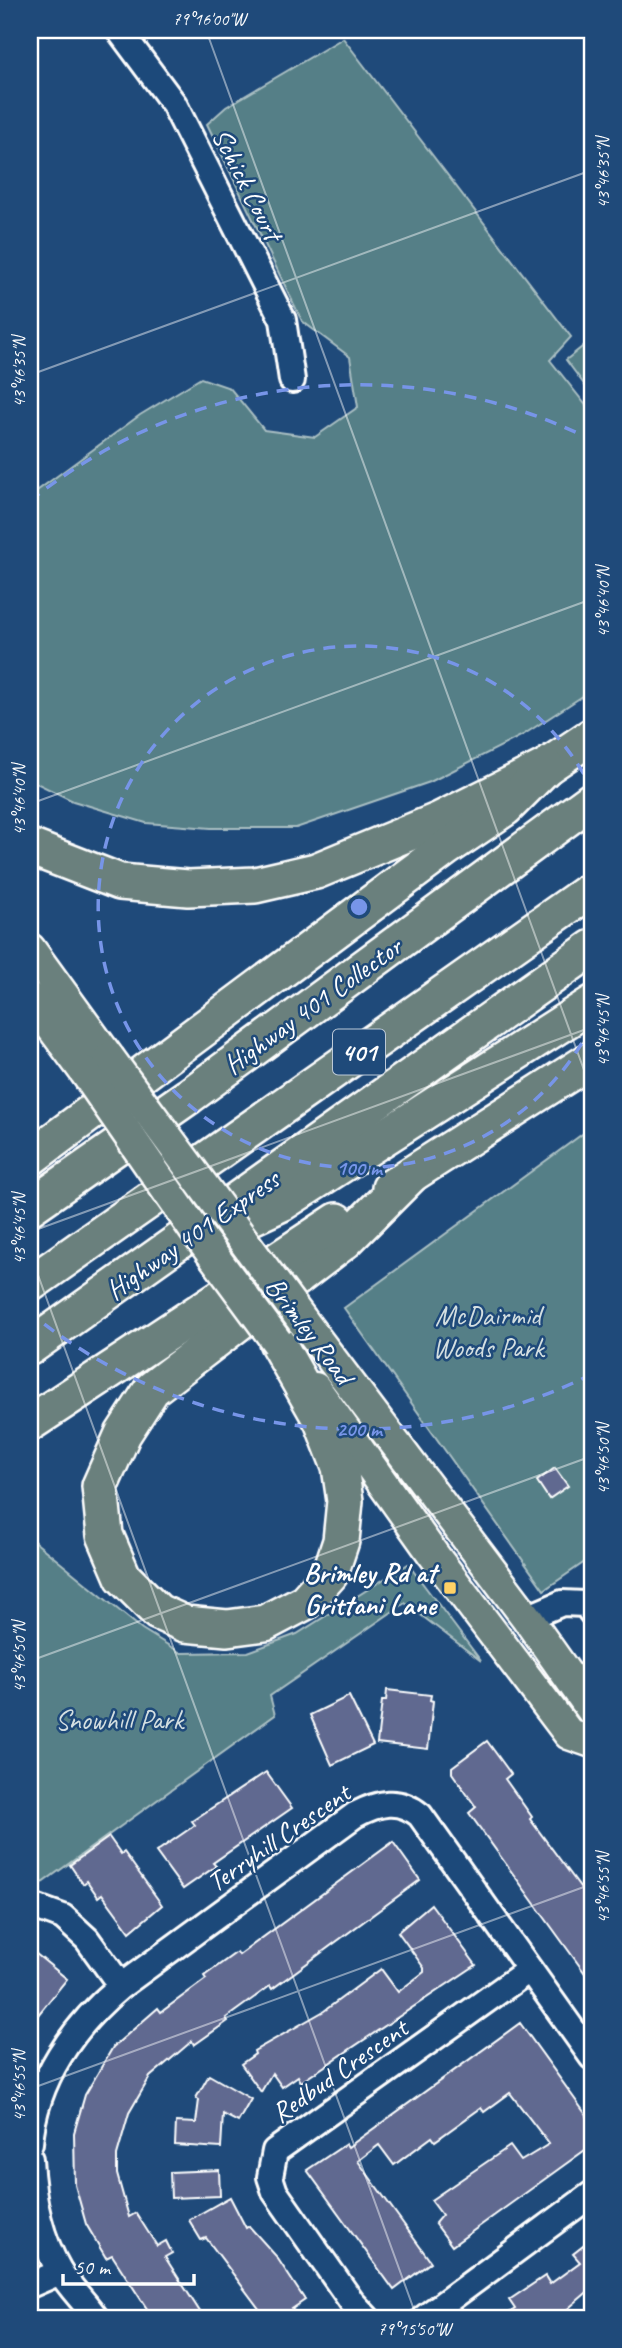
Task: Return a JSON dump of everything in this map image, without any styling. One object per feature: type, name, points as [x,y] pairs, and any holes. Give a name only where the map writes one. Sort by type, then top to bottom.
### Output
[{"type":"highway","points":[[30,847],[79,869],[120,882],[188,888],[256,885],[316,871],[377,848],[546,766],[592,736]]},
{"type":"highway","points":[[30,1157],[446,848],[505,808],[546,766]]},
{"type":"highway","name":"Highway 401 Collector","points":[[30,1208],[189,1096],[592,800]]},
{"type":"highway","name":"Highway 401 Express","points":[[30,1284],[592,888]]},
{"type":"highway","name":"Highway 401 Express","points":[[30,1347],[153,1263],[592,948]]},
{"type":"highway","points":[[153,1263],[282,1203],[592,1004]]},
{"type":"highway","points":[[30,1423],[243,1280],[592,1059]]},
{"type":"highway","points":[[289,1331],[340,1466],[345,1501],[341,1541],[330,1574],[305,1602],[265,1623],[226,1628],[185,1624],[158,1612],[122,1577],[105,1535],[100,1486],[123,1434],[152,1389],[346,1240],[410,1176]]},
{"type":"main road","name":"Brimley Road","points":[[30,949],[97,1065],[289,1331],[527,1618],[592,1710]]},
{"type":"main road","name":"Brimley Road","points":[[30,998],[97,1065]]},
{"type":"main road","name":"Brimley Road","points":[[289,1331],[332,1408],[433,1554],[569,1734],[592,1742]]},
{"type":"street","name":"Schick Court","points":[[119,30],[174,104],[283,320],[292,380]]},
{"type":"street","points":[[527,1618],[562,1603],[586,1604],[592,1613]]},
{"type":"street","name":"Terryhill Crescent","points":[[30,2143],[32,2114],[62,2050],[92,2011],[121,1986],[355,1815],[383,1803],[408,1805],[420,1815],[592,2057]]},
{"type":"street","points":[[30,1905],[63,1917],[87,1939],[121,1986]]},
{"type":"street","name":"Redbud Crescent","points":[[367,2318],[352,2302],[275,2192],[270,2177],[275,2151],[529,1970]]},
{"type":"street","points":[[30,2159],[36,2210],[60,2272],[96,2318]]},
{"type":"street","points":[[424,2318],[592,2194]]},
{"type":"street","points":[[30,2285],[60,2272]]},
{"type":"green space","points":[[343,38],[571,337],[550,360],[592,413],[592,690],[523,735],[430,782],[296,828],[211,828],[146,823],[73,801],[30,780],[30,496],[140,415],[201,378],[230,388],[264,430],[315,437],[358,407],[350,357],[302,321],[207,124],[226,107]]},
{"type":"green space","points":[[592,339],[592,395],[566,360]]},
{"type":"green space","name":"McDairmid Woods Park","points":[[592,1127],[592,1557],[544,1590],[344,1308]]},
{"type":"green space","name":"Snowhill Park","points":[[30,1538],[142,1629],[181,1653],[248,1652],[297,1634],[408,1564],[481,1661],[405,1603],[270,1696],[275,1715],[42,1883],[30,1877]]},
{"type":"building","points":[[555,1468],[568,1486],[549,1499],[537,1481]]},
{"type":"building","points":[[387,1690],[431,1695],[430,1700],[433,1701],[428,1749],[377,1743],[382,1701],[386,1701]]},
{"type":"building","points":[[349,1696],[373,1745],[332,1765],[310,1715]]},
{"type":"building","points":[[487,1741],[511,1774],[505,1779],[532,1817],[530,1819],[581,1888],[585,1886],[592,1896],[592,1983],[469,1813],[476,1807],[452,1773],[452,1767]]},
{"type":"building","points":[[266,1772],[292,1808],[213,1863],[216,1866],[183,1889],[156,1852],[195,1825],[192,1821]]},
{"type":"building","points":[[109,1837],[121,1854],[124,1852],[162,1905],[130,1932],[102,1894],[98,1897],[87,1881],[83,1884],[70,1865]]},
{"type":"building","points":[[393,1842],[420,1880],[272,1989],[270,1986],[226,2018],[228,2021],[194,2045],[192,2041],[150,2077],[129,2113],[117,2155],[117,2174],[129,2217],[136,2213],[157,2246],[166,2241],[172,2253],[165,2257],[204,2318],[153,2318],[112,2255],[106,2258],[86,2224],[75,2185],[74,2133],[85,2095],[113,2047],[158,2008],[161,2012],[206,1979],[204,1976],[237,1952],[239,1955]]},
{"type":"building","points":[[431,1904],[476,1965],[301,2082],[298,2076],[282,2087],[272,2073],[261,2092],[241,2064],[255,2054],[254,2051],[324,2011],[381,1969],[398,1992],[424,1972],[424,1968],[398,1932]]},
{"type":"building","points":[[30,1949],[67,1979],[38,2015],[30,2007]]},
{"type":"building","points":[[520,2023],[592,2123],[592,2145],[452,2246],[435,2223],[442,2215],[431,2200],[510,2146],[521,2161],[549,2144],[510,2093],[484,2112],[481,2108],[435,2141],[432,2137],[394,2165],[379,2145],[358,2161],[431,2262],[394,2290],[307,2170],[346,2144],[348,2147]]},
{"type":"building","points":[[209,2075],[251,2099],[238,2122],[223,2114],[221,2148],[175,2145],[176,2122],[196,2123],[199,2100],[196,2098]]},
{"type":"building","points":[[219,2170],[220,2196],[171,2198],[170,2172]]},
{"type":"building","points":[[230,2197],[246,2228],[249,2226],[276,2256],[305,2300],[292,2309],[299,2318],[266,2318],[206,2238],[201,2240],[189,2220]]},
{"type":"building","points":[[592,2239],[592,2288],[564,2312],[569,2318],[502,2318],[515,2309],[509,2300],[545,2276],[550,2284],[580,2262],[573,2254]]},
{"type":"place","name":"Brimley Rd at Grittani Lane","points":[[450,1588]]}]
